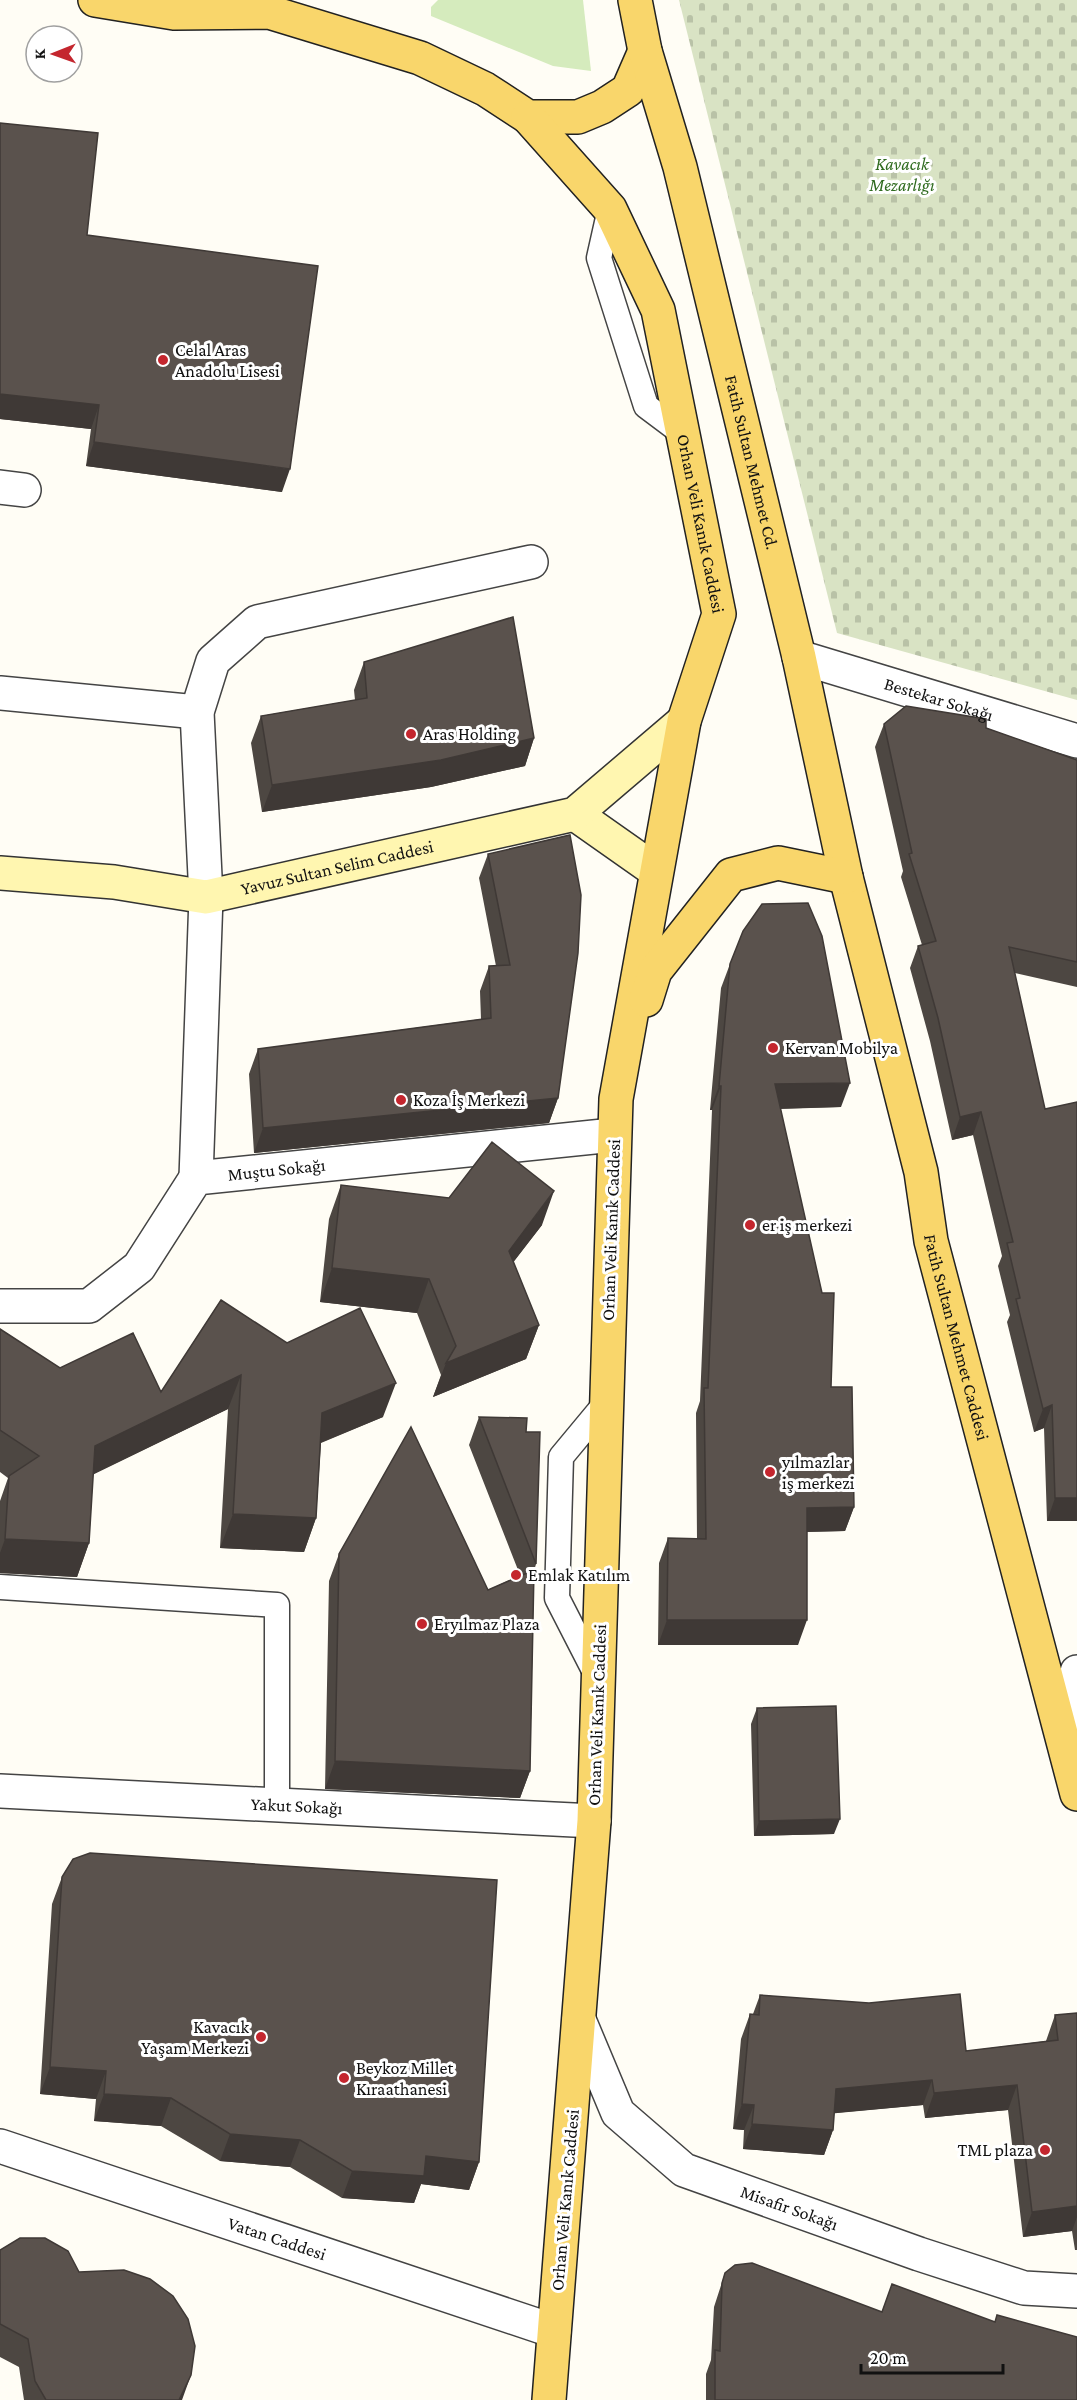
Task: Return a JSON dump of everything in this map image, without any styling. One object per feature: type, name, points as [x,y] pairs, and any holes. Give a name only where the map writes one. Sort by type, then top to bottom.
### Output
[{"type":"main road","points":[[95,0],[174,13],[268,12],[301,0]]},
{"type":"main road","name":"Fatih Sultan Mehmet Cd.","points":[[635,0],[645,51],[680,167],[799,657],[846,877]]},
{"type":"main road","name":"Orhan Veli Kanık Caddesi","points":[[268,12],[420,58],[485,88],[528,117],[610,209],[658,310],[719,614],[684,721],[616,1099],[613,1135],[594,1821],[549,2400]]},
{"type":"main road","points":[[528,117],[578,117],[602,107],[628,90],[645,51]]},
{"type":"main road","points":[[616,1099],[655,971],[731,875],[778,863],[846,877]]},
{"type":"main road","name":"Fatih Sultan Mehmet Caddesi","points":[[846,877],[921,1172],[932,1241],[1077,1794]]},
{"type":"street","points":[[0,1306],[89,1306],[139,1267],[196,1178],[206,897],[197,712],[213,660],[257,622],[531,562]]},
{"type":"street","name":"Bestekar Sokağı","points":[[799,657],[1077,741]]},
{"type":"street","points":[[0,693],[197,712]]},
{"type":"street","points":[[656,871],[575,814],[684,721]]},
{"type":"street","name":"Yavuz Sultan Selim Caddesi","points":[[0,873],[114,882],[206,897],[575,814]]},
{"type":"street","name":"Muştu Sokağı","points":[[196,1178],[613,1135]]},
{"type":"street","points":[[1066,1750],[1077,1672]]},
{"type":"street","name":"Yakut Sokağı","points":[[0,1791],[594,1821]]},
{"type":"street","name":"Misafir Sokağı","points":[[579,2020],[618,2113],[684,2170],[919,2254],[1024,2288],[1077,2291]]},
{"type":"street","name":"Vatan Caddesi","points":[[0,2146],[554,2331]]},
{"type":"lane","points":[[598,1678],[557,1598],[561,1457],[605,1404]]},
{"type":"lane","points":[[0,1587],[277,1605],[277,1805]]},
{"type":"green space","points":[[438,0],[583,0],[591,71],[553,66],[431,16],[431,7]]},
{"type":"green space","name":"Kavacık Mezarlığı","points":[[679,0],[1077,0],[1077,700],[837,633]]},
{"type":"building","points":[[0,123],[98,133],[87,235],[318,266],[290,469],[94,442],[99,405],[0,394]]},
{"type":"building","name":"Aras Holding","points":[[513,617],[534,738],[441,760],[272,785],[261,716],[367,698],[364,662]]},
{"type":"building","points":[[906,706],[986,719],[986,728],[1077,760],[1077,962],[1009,947],[1045,1109],[1077,1102],[1077,1498],[1055,1498],[1052,1405],[1043,1409],[1016,1299],[1020,1298],[1007,1243],[1013,1242],[981,1112],[960,1117],[938,1018],[918,946],[936,941],[909,854],[912,853],[884,724]]},
{"type":"building","points":[[570,835],[581,895],[578,953],[558,1098],[263,1128],[258,1049],[491,1018],[489,966],[510,965],[488,854]]},
{"type":"building","points":[[808,903],[822,936],[850,1083],[775,1084],[822,1293],[834,1293],[831,1387],[852,1387],[854,1507],[807,1508],[807,1620],[667,1620],[668,1538],[706,1539],[704,1388],[708,1388],[721,1086],[719,1086],[730,964],[743,931],[762,904]]},
{"type":"building","points":[[492,1142],[554,1191],[509,1251],[539,1325],[446,1363],[456,1346],[429,1279],[332,1268],[341,1185],[449,1198]]},
{"type":"building","points":[[221,1300],[287,1343],[360,1308],[396,1383],[322,1413],[316,1518],[233,1514],[241,1375],[95,1446],[89,1543],[5,1539],[9,1476],[39,1456],[0,1430],[0,1329],[60,1368],[133,1333],[161,1392]]},
{"type":"building","points":[[479,1417],[527,1418],[526,1432],[540,1432],[536,1564]]},
{"type":"building","name":"Eryılmaz Plaza","points":[[411,1427],[488,1590],[534,1570],[530,1771],[335,1761],[339,1554]]},
{"type":"building","points":[[836,1706],[840,1819],[759,1821],[757,1708]]},
{"type":"building","name":"Kavacık Yaşam Merkezi","points":[[90,1853],[497,1880],[479,2162],[426,2156],[424,2176],[352,2171],[300,2140],[230,2134],[171,2098],[104,2094],[106,2071],[50,2067],[62,1877],[73,1859]]},
{"type":"building","points":[[960,1994],[966,2051],[1058,2040],[1055,2015],[1077,2013],[1077,2206],[1032,2212],[1017,2085],[934,2093],[932,2080],[836,2089],[833,2130],[752,2124],[754,2105],[742,2104],[750,2014],[759,2015],[760,1995],[869,2003]]},
{"type":"building","points":[[20,2238],[45,2238],[68,2251],[79,2272],[124,2270],[150,2279],[173,2296],[188,2319],[195,2346],[191,2375],[179,2400],[46,2400],[35,2381],[28,2339],[0,2324],[0,2250]]},
{"type":"building","points":[[752,2263],[882,2312],[892,2284],[995,2322],[997,2315],[1077,2337],[1077,2400],[715,2400],[715,2350],[720,2351],[722,2283],[725,2273],[735,2265]]},
{"type":"place","name":"Celal Aras Anadolu Lisesi","points":[[163,360]]},
{"type":"place","name":"Aras Holding","points":[[411,734]]},
{"type":"place","name":"Kervan Mobilya","points":[[773,1048]]},
{"type":"place","name":"Koza İş Merkezi","points":[[401,1100]]},
{"type":"place","name":"er iş merkezi","points":[[750,1225]]},
{"type":"place","name":"yılmazlar iş merkezi","points":[[770,1472]]},
{"type":"place","name":"Emlak Katılım","points":[[516,1575]]},
{"type":"place","name":"Eryılmaz Plaza","points":[[422,1624]]},
{"type":"place","name":"Kavacık Yaşam Merkezi","points":[[261,2037]]},
{"type":"place","name":"Beykoz Millet Kıraathanesi","points":[[344,2078]]},
{"type":"place","name":"TML plaza","points":[[1045,2150]]}]
